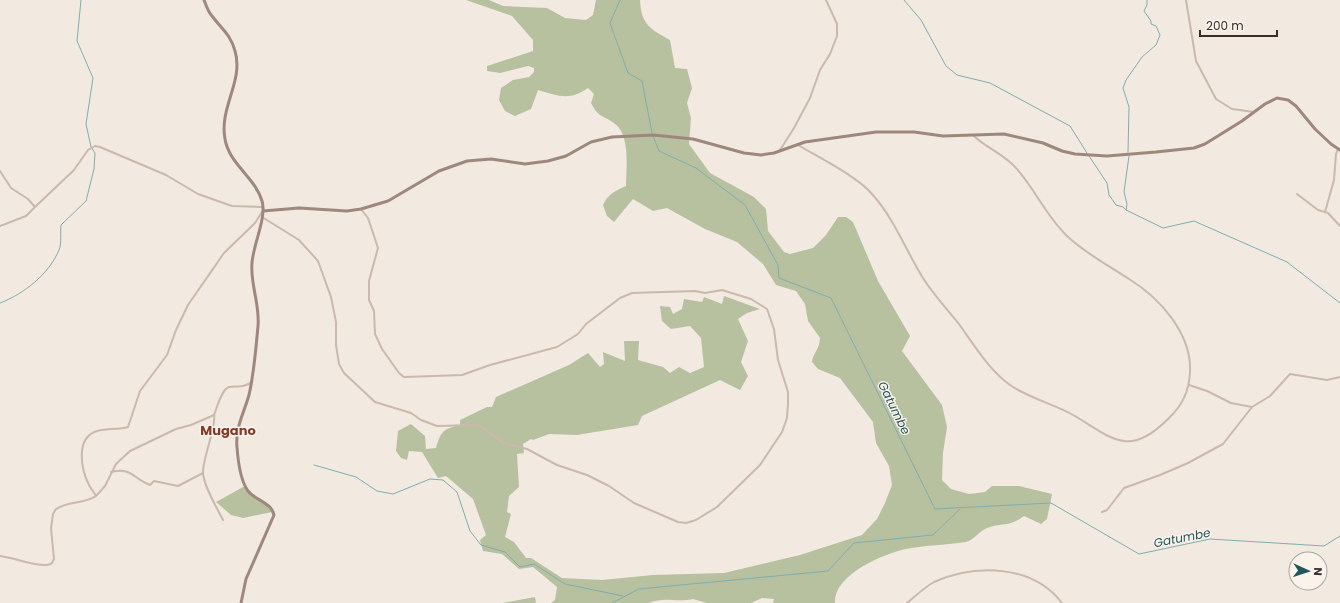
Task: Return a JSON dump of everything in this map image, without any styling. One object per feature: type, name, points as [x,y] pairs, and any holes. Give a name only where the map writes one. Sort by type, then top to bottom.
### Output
[{"type":"main road","points":[[204,0],[212,16],[228,34],[237,59],[237,74],[227,101],[224,117],[224,132],[227,148],[233,159],[252,180],[262,200],[263,209],[252,264],[259,319],[249,396],[238,424],[237,449],[244,485],[253,496],[271,508],[274,515],[246,579],[241,603]]},
{"type":"main road","points":[[263,209],[290,208],[347,211],[361,209],[393,199],[439,170],[467,162],[491,158],[525,164],[548,161],[561,158],[591,142],[607,138],[653,135],[693,139],[754,155],[768,154],[797,144],[884,131],[943,136],[1010,135],[1043,143],[1068,153],[1085,155],[1156,152],[1194,148],[1205,144],[1276,98],[1288,100],[1304,113],[1315,129],[1339,150]]},
{"type":"street","points":[[779,150],[794,128],[810,98],[820,70],[830,54],[837,36],[837,24],[826,0]]},
{"type":"street","points":[[1186,0],[1196,61],[1216,99],[1232,109],[1254,112]]},
{"type":"street","points":[[797,144],[852,177],[874,196],[910,253],[924,279],[974,346],[1010,386],[1069,412],[1102,432],[1128,443],[1142,439],[1158,429],[1182,404],[1189,385],[1190,366],[1188,346],[1176,325],[1159,304],[1138,285],[1083,251],[1053,222],[1015,166],[974,136]]},
{"type":"street","points":[[0,226],[26,216],[74,170],[91,148],[100,147],[108,149],[166,175],[198,194],[225,204],[263,209],[255,223],[224,253],[188,305],[176,330],[167,355],[140,391],[128,427],[99,430],[92,433],[85,441],[82,459],[87,479],[96,494],[95,497]]},
{"type":"street","points":[[1324,212],[1334,180],[1336,154],[1339,150]]},
{"type":"street","points":[[0,171],[11,188],[28,199],[35,207]]},
{"type":"street","points":[[1297,194],[1318,210],[1328,212],[1340,226]]},
{"type":"street","points":[[262,217],[299,240],[318,261],[331,297],[336,322],[337,354],[341,368],[365,393],[378,403],[411,414],[421,420],[438,426],[479,425],[502,442],[527,449],[557,465],[587,475],[609,486],[634,503],[681,523],[696,520],[708,514],[726,500],[760,465],[782,432],[787,418],[788,392],[778,360],[774,329],[770,316],[767,309],[751,299],[722,290],[708,292],[632,293],[620,298],[586,324],[578,334],[557,347],[490,365],[462,376],[404,377],[382,349],[375,334],[374,310],[369,300],[369,282],[378,248],[368,218],[361,209]]},
{"type":"street","points":[[1102,512],[1108,510],[1124,488],[1188,463],[1223,444],[1252,407],[1270,396],[1290,374],[1327,380],[1340,377]]},
{"type":"street","points":[[223,520],[203,474],[208,444],[216,420],[214,415],[224,390],[230,387],[242,388],[251,383]]},
{"type":"street","points":[[1189,385],[1207,391],[1231,403],[1252,407]]},
{"type":"street","points":[[0,556],[12,557],[40,565],[50,565],[54,559],[51,528],[53,514],[56,509],[68,503],[95,497],[100,494],[116,464],[130,451],[176,429],[191,425],[214,415]]},
{"type":"street","points":[[111,472],[122,470],[129,471],[142,482],[150,485],[154,481],[178,486],[203,474]]},
{"type":"street","points":[[908,603],[933,583],[961,574],[993,570],[1016,573],[1029,578],[1046,587],[1062,603]]},
{"type":"green space","points":[[466,0],[489,0],[503,6],[547,8],[565,18],[586,20],[593,15],[596,0],[640,0],[642,15],[648,25],[670,40],[675,68],[687,69],[692,88],[687,103],[691,118],[689,144],[710,173],[754,197],[766,209],[768,231],[784,252],[790,254],[813,248],[826,235],[838,217],[846,217],[853,222],[878,281],[910,336],[902,351],[942,405],[947,427],[943,453],[942,480],[951,489],[969,494],[985,492],[992,486],[1019,486],[1052,494],[1047,519],[1041,524],[1024,516],[1014,522],[987,528],[966,542],[906,549],[885,556],[861,567],[842,583],[837,593],[835,603],[773,603],[774,599],[762,598],[751,603],[707,603],[693,599],[660,600],[648,603],[551,603],[555,600],[557,587],[533,567],[519,569],[502,554],[483,551],[480,540],[486,535],[473,499],[446,476],[438,478],[422,452],[409,451],[407,460],[401,458],[396,451],[398,431],[411,424],[425,436],[426,449],[436,448],[441,434],[450,428],[460,425],[460,420],[487,407],[492,407],[496,397],[569,365],[588,353],[600,367],[604,364],[603,352],[625,361],[624,341],[639,341],[638,360],[663,367],[670,373],[679,367],[690,373],[704,367],[701,338],[690,326],[671,329],[662,321],[660,306],[670,307],[673,314],[682,309],[684,299],[702,302],[704,297],[722,304],[724,296],[760,309],[747,313],[738,319],[748,341],[741,362],[748,376],[740,390],[720,380],[642,416],[638,425],[577,435],[549,434],[533,440],[531,439],[523,444],[524,453],[517,454],[519,487],[509,496],[507,512],[511,514],[505,537],[514,542],[526,558],[531,558],[562,578],[602,580],[653,575],[724,573],[800,555],[862,535],[877,519],[892,485],[889,466],[876,443],[873,422],[840,378],[818,369],[812,362],[819,346],[820,338],[808,321],[805,304],[796,291],[776,285],[763,264],[737,242],[705,229],[667,208],[653,211],[633,199],[614,222],[607,216],[603,205],[605,201],[612,193],[626,186],[627,161],[625,143],[619,128],[596,111],[591,103],[594,94],[588,88],[582,92],[570,96],[558,95],[538,90],[531,109],[515,116],[505,111],[499,100],[501,88],[513,80],[529,77],[534,72],[534,68],[528,66],[500,73],[487,71],[487,66],[533,51],[533,40],[512,16]]},
{"type":"green space","points":[[245,486],[248,491],[268,506],[272,512],[243,518],[231,515],[216,502]]},
{"type":"green space","points":[[535,597],[536,603],[502,603]]},
{"type":"waterway","points":[[0,303],[27,289],[49,267],[55,259],[60,247],[61,225],[86,201],[94,169],[95,153],[91,147],[86,124],[93,78],[77,41],[81,0]]},
{"type":"waterway","name":"Gatumbe","points":[[620,0],[610,23],[628,73],[642,81],[652,133]]},
{"type":"waterway","points":[[904,0],[921,20],[946,66],[957,75],[990,83],[1070,126],[1087,153]]},
{"type":"waterway","points":[[1128,152],[1129,107],[1123,88],[1126,80],[1142,57],[1156,45],[1160,35],[1156,26],[1151,24],[1151,21],[1144,11],[1147,5],[1147,0]]},
{"type":"waterway","name":"Gatumbe","points":[[653,136],[659,151],[696,168],[745,205],[778,265],[779,278],[831,298],[935,509],[1051,503],[1139,554],[1210,539],[1324,546],[1340,536]]},
{"type":"waterway","points":[[1089,156],[1107,183],[1109,195],[1116,205],[1123,207],[1126,210],[1163,228],[1194,221],[1287,262],[1340,303]]},
{"type":"waterway","points":[[1126,210],[1127,204],[1124,192],[1129,156]]},
{"type":"waterway","points":[[314,465],[356,477],[377,491],[393,494],[430,479],[443,480],[457,492],[470,531],[481,545],[505,552],[520,567],[534,564],[565,584],[623,596]]},
{"type":"waterway","points":[[612,603],[639,589],[828,571],[854,543],[933,535],[960,509]]},
{"type":"district","name":"Mugano","points":[[228,430]]}]
